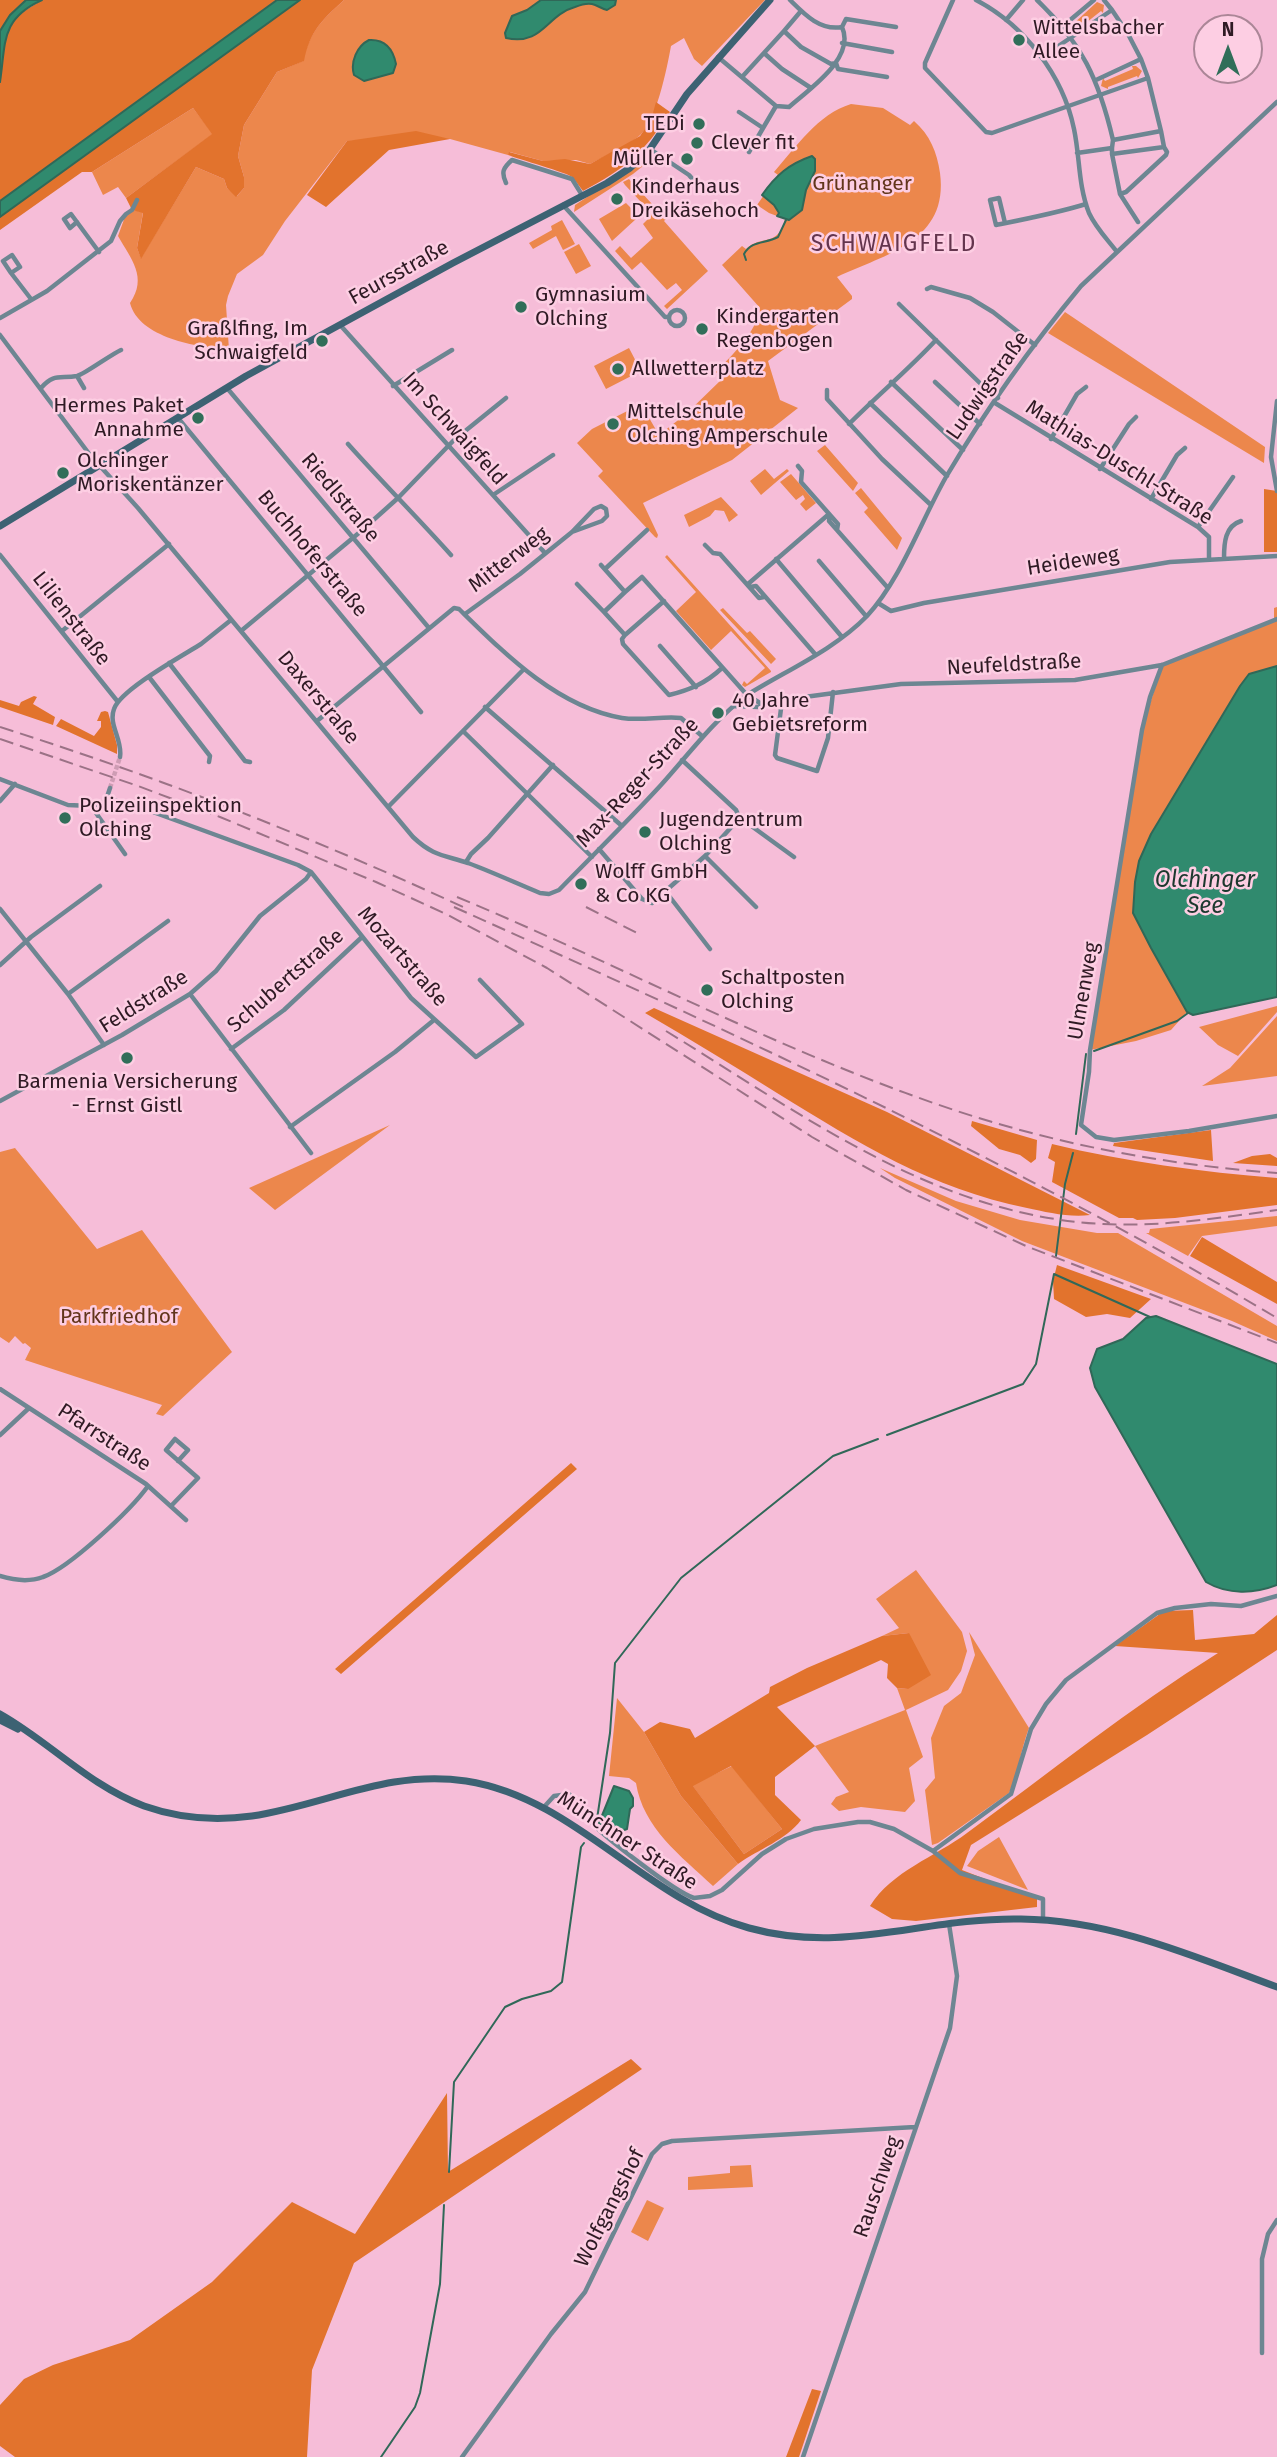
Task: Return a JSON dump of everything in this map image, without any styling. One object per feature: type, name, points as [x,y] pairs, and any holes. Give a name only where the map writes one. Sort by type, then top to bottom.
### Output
[{"type":"main road","name":"Feursstraße","points":[[0,526],[227,388],[627,170],[650,149],[687,94],[770,0]]},
{"type":"main road","points":[[0,1714],[31,1732],[37,1739]]},
{"type":"main road","points":[[0,1720],[37,1739]]},
{"type":"main road","name":"Münchner Straße","points":[[37,1739],[113,1793],[156,1810],[201,1818],[252,1816],[379,1783],[425,1778],[452,1779],[492,1786],[544,1807],[575,1825],[677,1898],[711,1914],[778,1935],[829,1939],[862,1937],[949,1923],[997,1919],[1043,1920],[1090,1925],[1142,1938],[1277,1987]]},
{"type":"street","points":[[790,0],[817,23],[831,29],[842,27]]},
{"type":"street","points":[[953,0],[925,62],[925,68],[986,132],[992,133],[1148,78]]},
{"type":"street","points":[[976,0],[1006,20],[1042,57],[1067,106],[1074,129],[1079,177],[1086,204],[1097,228],[1117,252]]},
{"type":"street","points":[[1006,20],[1023,0]]},
{"type":"street","points":[[1037,0],[1072,38],[1096,80],[1113,140],[1112,155],[1120,194],[1138,222]]},
{"type":"street","points":[[1063,26],[1094,0]]},
{"type":"street","points":[[1104,0],[1128,34],[1141,59],[1166,155],[1126,192],[1120,194]]},
{"type":"street","points":[[1042,57],[1112,10]]},
{"type":"street","points":[[742,77],[801,11]]},
{"type":"street","points":[[718,57],[776,106],[789,107],[836,63],[842,43],[842,27],[846,19],[895,27]]},
{"type":"street","points":[[784,32],[802,47],[831,64],[836,63]]},
{"type":"street","points":[[842,43],[892,52]]},
{"type":"street","points":[[764,53],[811,88]]},
{"type":"street","points":[[1096,80],[1141,59]]},
{"type":"street","points":[[836,63],[838,69],[887,77]]},
{"type":"street","name":"Ludwigstraße","points":[[747,695],[842,637],[866,616],[888,588],[962,450],[1035,345],[1081,286],[1277,102]]},
{"type":"street","points":[[749,152],[776,106]]},
{"type":"street","points":[[739,112],[763,128]]},
{"type":"street","points":[[1113,140],[1161,131]]},
{"type":"street","points":[[1112,155],[1164,147]]},
{"type":"street","points":[[1077,153],[1112,148]]},
{"type":"street","points":[[650,149],[689,174],[701,189]]},
{"type":"street","points":[[506,183],[502,174],[512,160],[572,179],[582,195]]},
{"type":"street","points":[[1005,223],[999,198],[990,200],[996,225],[1005,223],[1086,204]]},
{"type":"street","points":[[0,318],[47,291],[111,242],[120,221],[132,210],[137,200]]},
{"type":"street","points":[[563,205],[665,317],[669,317]]},
{"type":"street","points":[[77,222],[99,252]]},
{"type":"street","points":[[11,272],[31,299]]},
{"type":"street","points":[[927,289],[931,286],[970,298],[993,312],[1035,345]]},
{"type":"street","name":"Mathias-Duschl-Straße","points":[[899,304],[996,401],[1051,439],[1198,527],[1209,537],[1209,559]]},
{"type":"street","name":"Im Schwaigfeld","points":[[341,327],[545,553]]},
{"type":"street","name":"Daxerstraße","points":[[0,335],[90,455],[169,544],[426,850],[540,893],[552,893]]},
{"type":"street","points":[[848,424],[916,362],[936,340]]},
{"type":"street","points":[[41,388],[58,376],[77,376],[121,350]]},
{"type":"street","points":[[393,386],[452,350]]},
{"type":"street","points":[[77,376],[85,387]]},
{"type":"street","points":[[891,382],[962,450]]},
{"type":"street","points":[[934,382],[980,424]]},
{"type":"street","points":[[1051,439],[1077,394],[1086,387]]},
{"type":"street","name":"Riedlstraße","points":[[227,388],[429,628]]},
{"type":"street","points":[[827,390],[827,399],[848,424],[931,505]]},
{"type":"street","points":[[241,631],[353,538],[398,498],[448,446],[506,398]]},
{"type":"street","points":[[1277,401],[1271,466],[1277,491]]},
{"type":"street","points":[[870,403],[947,476]]},
{"type":"street","name":"Buchhoferstraße","points":[[178,417],[421,712]]},
{"type":"street","points":[[1100,469],[1136,417]]},
{"type":"street","points":[[348,444],[451,555]]},
{"type":"street","points":[[1151,499],[1177,455],[1185,448]]},
{"type":"street","points":[[493,495],[553,455]]},
{"type":"street","points":[[798,466],[802,471],[801,482],[830,515]]},
{"type":"street","points":[[1198,527],[1233,477]]},
{"type":"street","name":"Mitterweg","points":[[465,614],[572,532],[594,509],[601,506],[606,509],[607,516],[602,521],[572,532]]},
{"type":"street","points":[[830,515],[829,521],[888,588]]},
{"type":"street","points":[[749,586],[776,559],[830,515]]},
{"type":"street","points":[[1224,558],[1224,540],[1236,522],[1241,521]]},
{"type":"street","points":[[625,592],[603,567],[647,530]]},
{"type":"street","points":[[62,631],[169,544]]},
{"type":"street","points":[[705,545],[713,554],[720,554],[759,598],[765,597],[815,654]]},
{"type":"street","name":"Lilienstraße","points":[[0,555],[118,702]]},
{"type":"street","name":"Heideweg","points":[[877,603],[891,611],[923,603],[1170,562],[1277,556]]},
{"type":"street","points":[[776,559],[842,637]]},
{"type":"street","points":[[818,561],[866,616]]},
{"type":"street","points":[[604,612],[642,577],[747,695]]},
{"type":"street","points":[[577,584],[625,635]]},
{"type":"street","points":[[664,601],[625,635],[623,644],[669,695],[696,687],[709,680],[722,667]]},
{"type":"street","points":[[317,721],[454,608],[465,614],[524,668],[556,690],[597,712],[636,719],[681,718],[702,736]]},
{"type":"street","name":"Neufeldstraße","points":[[747,695],[754,701],[771,703],[901,684],[1075,680],[1162,665],[1277,619]]},
{"type":"street","points":[[120,757],[121,745],[113,719],[113,709],[118,702],[231,620]]},
{"type":"street","points":[[660,646],[696,687]]},
{"type":"street","points":[[169,663],[245,761],[250,762]]},
{"type":"street","name":"Ulmenweg","points":[[1162,665],[1142,730],[1090,1050],[1081,1125],[1096,1137],[1114,1140],[1277,1116]]},
{"type":"street","points":[[389,806],[524,668]]},
{"type":"street","points":[[149,677],[211,756],[209,762]]},
{"type":"street","points":[[782,701],[775,755],[817,771],[828,738],[833,692]]},
{"type":"street","name":"Max-Reger-Straße","points":[[552,893],[622,826],[702,736],[747,695]]},
{"type":"street","points":[[733,706],[758,707],[771,703]]},
{"type":"street","points":[[485,708],[622,826]]},
{"type":"street","points":[[464,732],[592,857]]},
{"type":"street","points":[[682,760],[736,810],[740,817],[794,857]]},
{"type":"street","points":[[466,863],[471,854],[553,765]]},
{"type":"street","points":[[0,779],[68,805],[91,806],[107,800],[142,808],[188,823],[311,872]]},
{"type":"street","points":[[0,800],[15,784]]},
{"type":"street","points":[[107,800],[110,788]]},
{"type":"street","points":[[91,806],[125,855]]},
{"type":"street","points":[[599,849],[646,902],[652,903],[705,856],[740,817]]},
{"type":"street","points":[[705,856],[756,907]]},
{"type":"street","name":"Mozartstraße","points":[[311,872],[411,999],[475,1057],[522,1024],[480,980]]},
{"type":"street","name":"Feldstraße","points":[[0,1101],[104,1045],[190,994],[216,971],[260,916],[311,872]]},
{"type":"street","points":[[0,965],[100,886]]},
{"type":"street","points":[[666,892],[710,949]]},
{"type":"street","points":[[0,909],[68,994],[104,1045]]},
{"type":"street","points":[[68,994],[168,921]]},
{"type":"street","name":"Schubertstraße","points":[[231,1049],[284,1010],[362,937]]},
{"type":"street","points":[[190,994],[311,1153]]},
{"type":"street","points":[[290,1127],[434,1020]]},
{"type":"street","name":"Pfarrstraße","points":[[0,1389],[148,1486],[187,1520]]},
{"type":"street","points":[[0,1435],[29,1408]]},
{"type":"street","points":[[171,1506],[198,1478],[178,1461],[166,1450],[175,1440],[188,1450],[178,1461]]},
{"type":"street","points":[[0,1576],[32,1579],[60,1569],[125,1512],[148,1486]]},
{"type":"street","points":[[933,1851],[1011,1794],[1031,1729],[1046,1704],[1066,1680],[1157,1613],[1211,1604],[1241,1606],[1277,1596]]},
{"type":"street","points":[[544,1807],[554,1796],[569,1794],[587,1819],[599,1830],[657,1874],[695,1898],[710,1896],[722,1890],[762,1854],[786,1839],[837,1824],[870,1822],[884,1825],[933,1851],[960,1873],[1043,1899],[1043,1920]]},
{"type":"street","name":"Rauschweg","points":[[803,2457],[950,2028],[957,1976],[949,1923]]},
{"type":"street","name":"Wolfgangshof","points":[[462,2457],[551,2334],[585,2292],[652,2154],[662,2144],[672,2141],[915,2127]]},
{"type":"street","points":[[1262,2353],[1262,2259],[1268,2234],[1277,2220]]},
{"type":"green space","points":[[344,0],[765,0],[702,66],[694,59],[684,38],[671,46],[660,95],[644,130],[626,145],[590,164],[576,160],[543,161],[510,152],[508,155],[450,139],[347,141],[285,221],[263,255],[237,274],[226,305],[229,350],[186,343],[145,325],[130,303],[138,285],[138,276],[118,236],[126,214],[132,210],[143,212],[137,248],[141,258],[196,167],[224,179],[227,188],[237,196],[244,188],[238,156],[244,125],[277,72],[303,61],[309,42],[318,27]]},
{"type":"green space","points":[[1097,2],[1104,5],[1103,13],[1101,11],[1077,32],[1070,31],[1070,23],[1072,25]]},
{"type":"green space","points":[[1132,66],[1142,71],[1138,78],[1137,76],[1108,89],[1101,86],[1103,78],[1105,81],[1133,69]]},
{"type":"green space","name":"Grünanger","points":[[851,104],[883,108],[910,125],[914,121],[924,132],[935,151],[940,173],[940,196],[935,215],[924,230],[910,242],[837,277],[852,299],[768,361],[780,400],[798,408],[732,460],[643,503],[657,538],[598,476],[603,471],[577,443],[592,429],[641,404],[659,435],[686,414],[722,379],[716,372],[749,334],[760,308],[722,265],[742,246],[746,249],[778,234],[785,219],[757,205],[778,175],[774,172],[818,123]]},
{"type":"green space","points":[[193,108],[213,134],[126,198],[118,187],[103,195],[92,172]]},
{"type":"green space","points":[[653,158],[574,212],[575,205],[645,159]]},
{"type":"green space","points":[[629,179],[708,271],[667,309],[664,306],[682,290],[676,283],[667,290],[641,262],[632,270],[615,251],[620,246],[631,258],[653,238],[643,224],[651,216],[638,205],[641,202],[623,182]]},
{"type":"green space","points":[[626,203],[635,212],[633,215],[636,219],[612,241],[599,219]]},
{"type":"green space","points":[[562,220],[575,244],[563,250],[556,236],[533,249],[529,243],[552,230],[551,226]]},
{"type":"green space","points":[[579,244],[591,266],[576,274],[564,252]]},
{"type":"green space","points":[[1065,312],[1265,447],[1264,463],[1048,333]]},
{"type":"green space","name":"Allwetterplatz","points":[[629,348],[641,371],[606,389],[594,366]]},
{"type":"green space","points":[[825,445],[858,483],[853,491],[817,451]]},
{"type":"green space","points":[[765,469],[774,479],[787,469],[789,471],[761,495],[750,481]]},
{"type":"green space","points":[[791,474],[816,503],[806,511],[800,504],[805,499],[803,495],[796,500],[780,482]]},
{"type":"green space","points":[[861,488],[902,538],[897,550],[864,512],[868,508],[855,493]]},
{"type":"green space","points":[[721,497],[738,515],[729,522],[724,511],[715,510],[710,516],[689,527],[684,515]]},
{"type":"green space","points":[[667,555],[771,672],[745,687],[742,685],[744,681],[747,684],[765,668],[731,631],[711,650],[676,611],[696,592],[665,557]]},
{"type":"green space","points":[[1277,607],[1277,666],[1249,674],[1240,686],[1151,834],[1139,861],[1133,913],[1187,1012],[1171,1030],[1136,1041],[1090,1050],[1142,730],[1162,665],[1274,620],[1274,608]]},
{"type":"green space","points":[[723,608],[747,633],[750,631],[776,659],[771,664],[720,610]]},
{"type":"green space","points":[[1277,1006],[1277,1012],[1238,1056],[1218,1045],[1199,1027]]},
{"type":"green space","points":[[1277,1016],[1277,1076],[1202,1086],[1230,1068]]},
{"type":"green space","points":[[390,1125],[275,1210],[249,1188]]},
{"type":"green space","name":"Parkfriedhof","points":[[15,1148],[97,1249],[142,1230],[232,1352],[163,1416],[156,1414],[162,1405],[25,1360],[31,1348],[15,1336],[9,1343],[0,1337],[0,1152]]},
{"type":"green space","points":[[880,1168],[956,1201],[1020,1220],[1097,1233],[1118,1233],[1277,1326],[1277,1341],[1232,1321],[1022,1241]]},
{"type":"green space","points":[[1277,1216],[1277,1226],[1202,1236],[1188,1256],[1146,1233],[1149,1233],[1150,1229]]},
{"type":"green space","points":[[916,1570],[962,1632],[967,1651],[961,1671],[948,1690],[906,1710],[923,1757],[909,1768],[915,1801],[905,1812],[861,1807],[839,1811],[831,1804],[836,1797],[849,1792],[815,1746],[905,1710],[897,1688],[908,1689],[909,1633],[882,1636],[899,1628],[876,1599]]},
{"type":"green space","points":[[969,1632],[1029,1728],[1009,1793],[932,1845],[925,1790],[935,1778],[931,1738],[944,1706],[961,1693],[975,1655]]},
{"type":"green space","points":[[617,1698],[644,1732],[681,1796],[738,1864],[713,1886],[676,1852],[655,1827],[646,1814],[636,1783],[629,1778],[609,1776]]},
{"type":"green space","points":[[732,1766],[782,1829],[744,1854],[692,1785]]},
{"type":"green space","points":[[999,1837],[1028,1890],[967,1866],[978,1851]]},
{"type":"green space","points":[[751,2165],[753,2187],[688,2190],[688,2177],[730,2173],[730,2166]]},
{"type":"green space","points":[[647,2200],[664,2208],[648,2241],[631,2232]]},
{"type":"shaded area","points":[[0,0],[26,0],[10,15],[0,31]]},
{"type":"shaded area","points":[[42,0],[277,0],[0,201],[0,82],[5,34],[18,15]]},
{"type":"shaded area","points":[[300,0],[344,0],[318,27],[304,61],[277,72],[244,125],[238,156],[244,188],[236,197],[227,188],[224,179],[196,167],[141,259],[137,248],[143,213],[132,210],[126,198],[212,134],[193,108],[92,172],[82,172],[0,230],[0,217]]},
{"type":"shaded area","points":[[656,102],[670,112],[642,149],[623,167],[583,191],[569,175],[508,155],[509,152],[543,161],[565,159],[590,164],[640,136],[651,120]]},
{"type":"shaded area","points":[[416,131],[450,139],[389,150],[326,207],[307,195],[347,141]]},
{"type":"shaded area","points":[[1264,489],[1277,491],[1277,552],[1264,552]]},
{"type":"shaded area","points":[[37,697],[33,704],[55,717],[53,725],[0,707],[0,700],[19,706],[21,702]]},
{"type":"shaded area","points":[[101,712],[108,712],[117,754],[56,726],[61,719],[94,736],[101,727],[101,721],[97,721]]},
{"type":"shaded area","points":[[654,1008],[887,1112],[1090,1215],[1058,1214],[992,1199],[959,1189],[897,1162],[837,1130],[645,1013]]},
{"type":"shaded area","points":[[972,1121],[1037,1140],[1036,1159],[1031,1163],[1020,1155],[999,1149],[971,1126]]},
{"type":"shaded area","points":[[1211,1130],[1213,1161],[1113,1146],[1114,1143]]},
{"type":"shaded area","points":[[1052,1144],[1164,1166],[1277,1178],[1277,1205],[1175,1218],[1119,1218],[1052,1182],[1055,1162],[1048,1158]]},
{"type":"shaded area","points":[[1270,1154],[1277,1158],[1277,1166],[1233,1163],[1252,1156]]},
{"type":"shaded area","points":[[1202,1237],[1277,1282],[1277,1304],[1190,1256]]},
{"type":"shaded area","points":[[1057,1265],[1151,1299],[1130,1318],[1107,1314],[1086,1317],[1054,1299],[1053,1281]]},
{"type":"shaded area","points":[[571,1463],[577,1469],[341,1674],[335,1669]]},
{"type":"shaded area","points":[[1193,1610],[1195,1640],[1254,1634],[1277,1615],[1277,1650],[971,1845],[962,1870],[1037,1899],[1037,1907],[916,1921],[892,1919],[870,1906],[890,1883],[902,1874],[955,1842],[1122,1718],[1218,1653],[1115,1646],[1164,1611]]},
{"type":"shaded area","points":[[909,1633],[931,1675],[908,1689],[897,1688],[887,1678],[888,1664],[881,1660],[777,1707],[815,1746],[775,1777],[775,1795],[801,1820],[780,1839],[738,1864],[681,1796],[644,1732],[660,1722],[690,1729],[695,1738],[769,1693],[770,1687],[882,1636]],"holes":[[[731,1766],[782,1829],[744,1854],[693,1786]]]},
{"type":"shaded area","points":[[631,2059],[642,2069],[354,2263],[312,2370],[307,2457],[15,2457],[0,2446],[0,2405],[24,2379],[53,2365],[130,2340],[212,2282],[292,2202],[355,2234],[447,2093],[448,2172]]},
{"type":"shaded area","points":[[812,2389],[821,2391],[799,2457],[786,2457]]},
{"type":"water","points":[[26,0],[42,0],[28,7],[12,24],[5,44],[0,82],[0,31],[10,15]]},
{"type":"water","points":[[277,0],[300,0],[0,217],[0,201]]},
{"type":"water","points":[[541,0],[616,0],[615,5],[607,10],[588,4],[565,11],[528,38],[506,38],[505,33],[512,16]]},
{"type":"water","points":[[369,40],[380,41],[387,46],[396,64],[393,73],[364,81],[354,75],[353,65],[358,50]]},
{"type":"water","points":[[812,156],[815,159],[815,171],[806,190],[802,210],[789,220],[777,216],[779,213],[774,205],[762,195],[784,171]]},
{"type":"water","name":"Olchinger See","points":[[1277,666],[1277,997],[1193,1015],[1187,1012],[1133,913],[1139,861],[1151,834],[1240,686],[1249,674]]},
{"type":"water","points":[[1156,1316],[1277,1364],[1277,1585],[1241,1592],[1206,1582],[1095,1387],[1090,1368],[1097,1349],[1123,1339],[1146,1318]]},
{"type":"water","points":[[614,1786],[629,1791],[633,1798],[627,1829],[616,1833],[599,1823]]},
{"type":"waterway","points":[[746,260],[744,254],[747,250],[755,244],[778,237],[786,220]]},
{"type":"waterway","points":[[1094,1051],[1177,1021],[1188,1013]]},
{"type":"waterway","points":[[1076,1134],[1086,1054]]},
{"type":"waterway","points":[[1056,1256],[1065,1184],[1073,1153]]},
{"type":"waterway","points":[[887,1435],[1023,1384],[1036,1364],[1054,1274],[1150,1317]]},
{"type":"waterway","points":[[597,1819],[610,1733],[615,1663],[681,1578],[833,1456],[878,1439]]},
{"type":"waterway","points":[[449,2172],[454,2082],[505,2007],[551,1991],[562,1982],[581,1847],[584,1843]]},
{"type":"waterway","points":[[381,2457],[415,2407],[420,2393],[440,2284],[444,2205]]},
{"type":"tunnel","points":[[110,788],[120,757]]},
{"type":"railway","points":[[0,727],[118,766],[234,810],[349,856],[463,907]]},
{"type":"railway","points":[[0,739],[220,817],[446,914],[547,968],[812,1137],[906,1190],[1026,1246],[1277,1343]]},
{"type":"railway","points":[[457,897],[765,1036],[954,1110],[1033,1133],[1114,1152],[1195,1165],[1277,1173]]},
{"type":"railway","points":[[454,907],[664,1002],[872,1101],[1076,1205],[1277,1318]]},
{"type":"railway","points":[[586,907],[639,934]]},
{"type":"railway","points":[[666,1031],[821,1127],[874,1156],[928,1182],[984,1202],[1042,1217],[1125,1225],[1190,1221],[1277,1210]]},
{"type":"place","name":"Wittelsbacher Allee","points":[[1019,40]]},
{"type":"place","name":"TEDi","points":[[699,124]]},
{"type":"place","name":"Clever fit","points":[[697,143]]},
{"type":"place","name":"Müller","points":[[687,159]]},
{"type":"place","name":"Kinderhaus Dreikäsehoch","points":[[617,199]]},
{"type":"place","name":"Gymnasium Olching","points":[[521,307]]},
{"type":"place","name":"Kindergarten Regenbogen","points":[[702,329]]},
{"type":"place","name":"Graßlfing, Im Schwaigfeld","points":[[322,341]]},
{"type":"place","name":"Allwetterplatz","points":[[618,369]]},
{"type":"place","name":"Hermes Paket Annahme","points":[[198,418]]},
{"type":"place","name":"Mittelschule Olching Amperschule","points":[[613,424]]},
{"type":"place","name":"Olchinger Moriskentänzer","points":[[63,473]]},
{"type":"place","name":"40 Jahre Gebietsreform","points":[[718,713]]},
{"type":"place","name":"Polizeiinspektion Olching","points":[[65,818]]},
{"type":"place","name":"Jugendzentrum Olching","points":[[645,832]]},
{"type":"place","name":"Wolff GmbH & Co KG","points":[[581,884]]},
{"type":"place","name":"Schaltposten Olching","points":[[707,990]]},
{"type":"place","name":"Barmenia Versicherung - Ernst Gistl","points":[[127,1058]]},
{"type":"district","name":"SCHWAIGFELD","points":[[894,245]]}]
